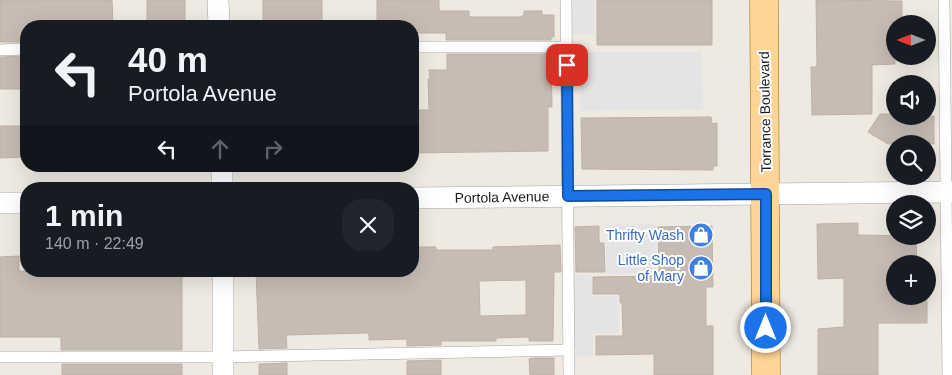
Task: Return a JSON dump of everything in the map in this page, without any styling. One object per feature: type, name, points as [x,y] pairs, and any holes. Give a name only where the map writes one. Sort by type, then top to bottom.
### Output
[{"type":"main road","name":"Torrance Boulevard","points":[[764,0],[766,375]]},
{"type":"street","points":[[218,0],[219,20]]},
{"type":"street","name":"Portola Avenue","points":[[419,198],[949,192]]},
{"type":"street","points":[[0,203],[20,203]]},
{"type":"street","points":[[223,277],[223,366]]},
{"type":"lane","points":[[566,0],[569,375]]},
{"type":"lane","points":[[944,0],[948,37],[950,347],[948,375]]},
{"type":"lane","points":[[419,47],[566,47]]},
{"type":"lane","points":[[0,50],[20,49]]},
{"type":"lane","points":[[0,357],[223,366],[569,350]]},
{"type":"shaded area","points":[[572,0],[595,0],[595,34],[572,34]]},
{"type":"shaded area","points":[[579,52],[702,52],[703,109],[580,111]]},
{"type":"shaded area","points":[[655,224],[655,273],[606,274],[606,225]]},
{"type":"shaded area","points":[[572,275],[591,275],[592,296],[618,296],[619,333],[593,334],[593,356],[574,357]]},
{"type":"building","points":[[0,0],[112,0],[113,20],[20,20],[20,42],[0,42]]},
{"type":"building","points":[[147,0],[185,0],[185,20],[147,20]]},
{"type":"building","points":[[263,0],[322,0],[322,20],[263,20]]},
{"type":"building","points":[[377,0],[439,0],[439,11],[469,11],[469,17],[520,17],[524,15],[524,11],[542,11],[542,15],[554,15],[554,37],[551,37],[551,40],[446,40],[446,33],[419,33],[419,20],[377,20]]},
{"type":"building","points":[[597,0],[712,0],[712,45],[597,45]]},
{"type":"building","points":[[816,0],[902,1],[902,15],[886,15],[886,64],[872,65],[872,114],[812,115],[811,67],[817,67]]},
{"type":"building","points":[[447,54],[551,54],[552,107],[548,107],[548,151],[419,153],[419,110],[429,110],[429,70],[447,70]]},
{"type":"building","points":[[20,56],[20,89],[0,89],[0,57]]},
{"type":"building","points":[[880,114],[886,114],[886,125],[934,125],[934,135],[886,135],[886,143],[868,132]]},
{"type":"building","points":[[711,117],[712,124],[717,123],[717,166],[713,166],[713,170],[582,169],[581,118]]},
{"type":"building","points":[[0,126],[20,126],[20,157],[0,158]]},
{"type":"building","points":[[858,223],[858,235],[886,235],[886,245],[916,245],[917,255],[886,255],[886,305],[927,305],[927,323],[878,323],[878,375],[818,375],[818,329],[844,327],[844,278],[818,279],[817,224]]},
{"type":"building","points":[[599,226],[599,243],[604,243],[605,272],[576,272],[575,227]]},
{"type":"building","points":[[712,226],[713,287],[706,287],[706,326],[713,326],[713,375],[654,375],[654,354],[596,355],[596,336],[623,336],[622,303],[620,303],[620,294],[593,294],[593,277],[659,276],[658,227]]},
{"type":"building","points":[[560,245],[561,272],[554,272],[553,341],[529,341],[529,337],[496,338],[496,341],[441,341],[441,345],[407,346],[407,339],[369,340],[369,333],[286,335],[287,348],[259,349],[256,277],[419,277],[419,247],[436,247],[436,250],[493,250],[493,247]],"holes":[[[526,280],[526,315],[480,316],[479,281]]]},
{"type":"building","points":[[19,256],[20,277],[182,277],[182,350],[61,350],[61,337],[0,337],[0,257]]},
{"type":"building","points":[[554,358],[554,375],[530,375],[529,359]]},
{"type":"building","points":[[441,360],[441,375],[407,375],[407,361]]},
{"type":"building","points":[[287,363],[287,375],[259,375],[259,364]]},
{"type":"building","points":[[62,364],[182,364],[182,375],[62,375]]},
{"type":"place","name":"Thrifty Wash","points":[[701,235]]},
{"type":"place","name":"Little Shop of Mary","points":[[701,268]]},
{"type":"route","points":[[567,65],[568,196],[766,194],[766,328]]}]
